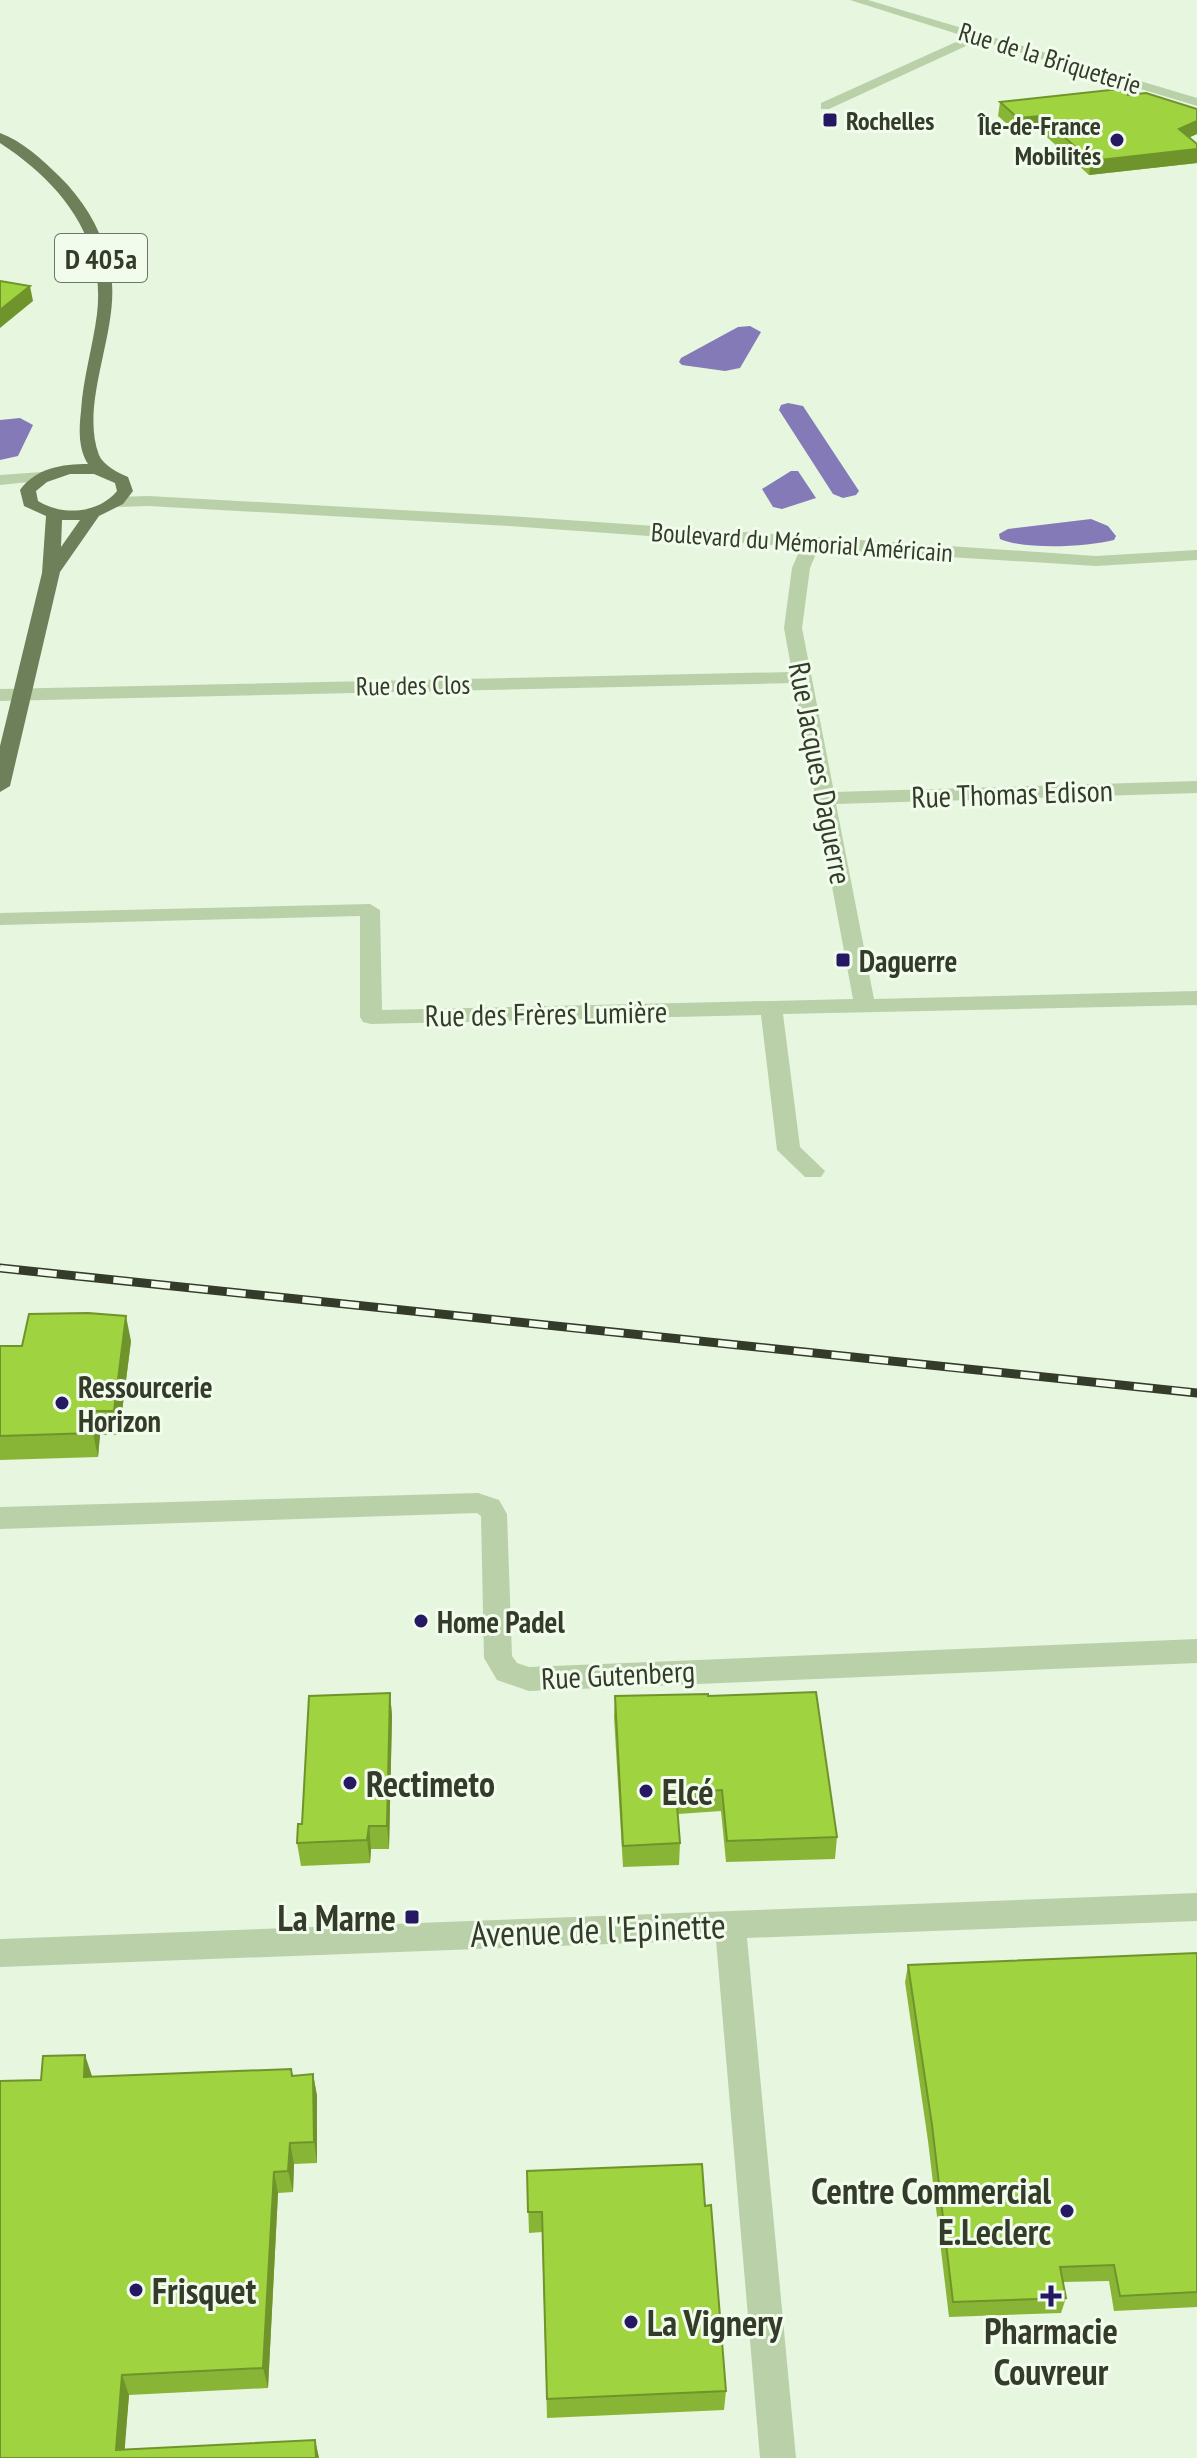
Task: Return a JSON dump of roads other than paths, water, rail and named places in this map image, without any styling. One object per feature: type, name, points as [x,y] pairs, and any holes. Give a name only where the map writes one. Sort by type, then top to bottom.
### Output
[{"type":"main road","name":"D 405a","points":[[0,137],[57,181],[75,202],[96,242],[105,287],[105,311],[88,418],[91,456],[108,472]]},
{"type":"main road","name":"D 405a","points":[[50,475],[70,458],[88,418]]},
{"type":"main road","points":[[83,469],[108,472],[126,486],[122,497],[116,502],[94,512],[54,514],[35,507],[27,497],[33,484],[50,475],[83,469]]},
{"type":"main road","points":[[51,573],[94,512]]},
{"type":"main road","points":[[0,786],[51,573],[54,514]]},
{"type":"street","name":"Rue de la Briqueterie","points":[[856,0],[1197,102]]},
{"type":"street","points":[[825,106],[979,36]]},
{"type":"street","points":[[0,480],[50,475]]},
{"type":"street","points":[[126,486],[152,491],[367,506],[509,521]]},
{"type":"street","points":[[0,492],[27,497]]},
{"type":"street","points":[[116,502],[148,501],[509,521]]},
{"type":"street","name":"Boulevard du Mémorial Américain","points":[[509,521],[1096,561],[1197,555]]},
{"type":"street","name":"Rue Jacques Daguerre","points":[[812,542],[801,568],[793,628],[865,1006]]},
{"type":"street","name":"Rue des Clos","points":[[0,695],[802,677]]},
{"type":"street","name":"Rue Thomas Edison","points":[[826,798],[1197,787]]},
{"type":"street","name":"Rue des Frères Lumière","points":[[0,919],[370,910],[371,1017],[1197,998]]},
{"type":"street","points":[[771,1009],[789,1150],[813,1171]]},
{"type":"street","name":"Rue Gutenberg","points":[[0,1518],[478,1503],[489,1507],[494,1514],[498,1658],[507,1672],[529,1679],[1197,1651]]},
{"type":"street","name":"Avenue de l'Epinette","points":[[0,1953],[1197,1907]]},
{"type":"street","points":[[730,1925],[778,2458]]},
{"type":"railway","points":[[0,1268],[1197,1393]]},
{"type":"place","name":"Rochelles","points":[[830,120]]},
{"type":"place","name":"Île-de-France Mobilités","points":[[1117,140]]},
{"type":"place","name":"Daguerre","points":[[843,960]]},
{"type":"place","name":"Ressourcerie Horizon","points":[[62,1403]]},
{"type":"place","name":"Home Padel","points":[[421,1621]]},
{"type":"place","name":"Rectimeto","points":[[350,1783]]},
{"type":"place","name":"Elcé","points":[[646,1791]]},
{"type":"place","name":"La Marne","points":[[412,1917]]},
{"type":"place","name":"Centre Commercial E.Leclerc","points":[[1067,2211]]},
{"type":"place","name":"Frisquet","points":[[136,2290]]},
{"type":"place","name":"Pharmacie Couvreur","points":[[1051,2296]]},
{"type":"place","name":"La Vignery","points":[[631,2322]]}]
